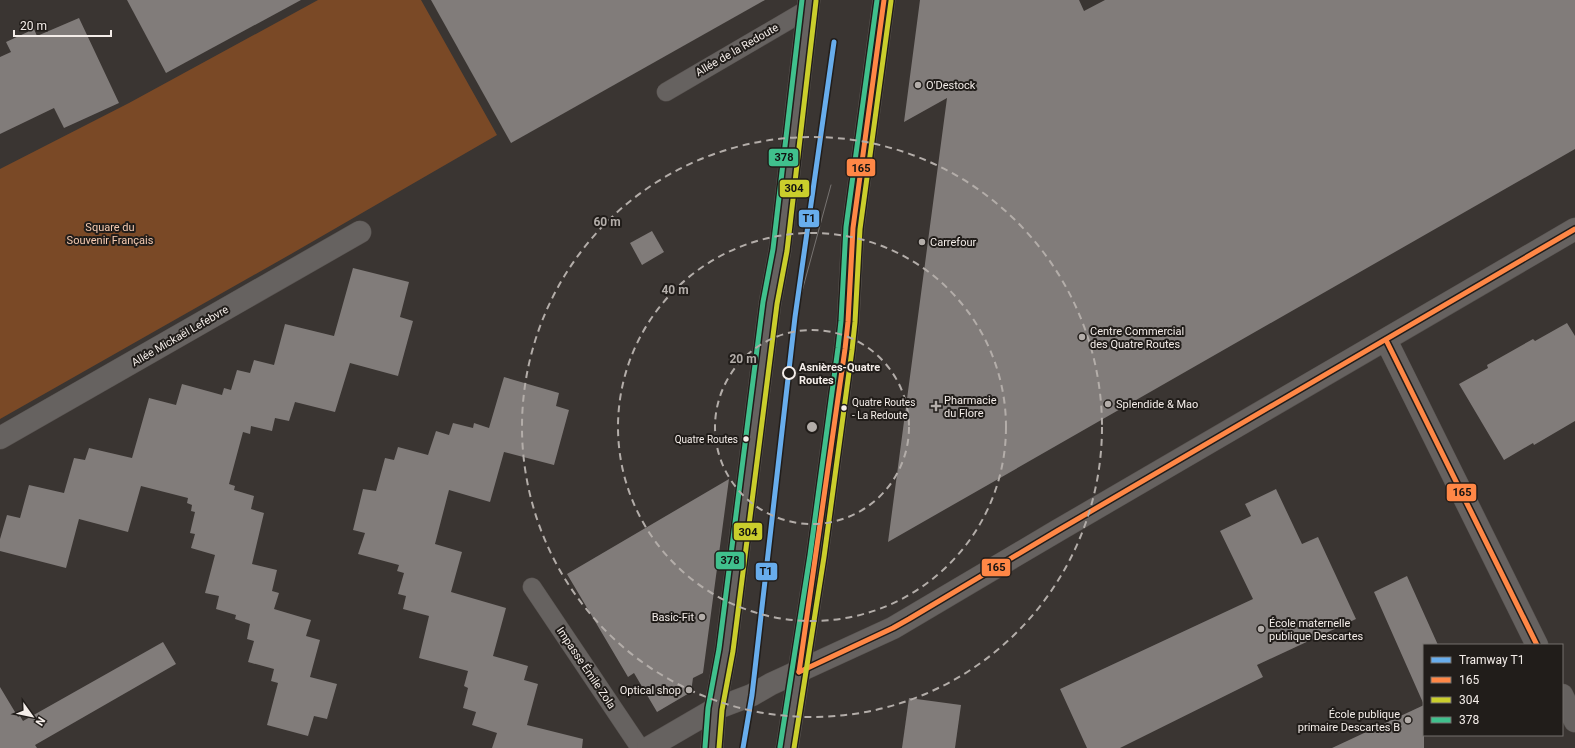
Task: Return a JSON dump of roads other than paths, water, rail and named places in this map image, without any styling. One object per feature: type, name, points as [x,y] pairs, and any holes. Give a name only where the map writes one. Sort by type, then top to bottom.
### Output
[{"type":"street","points":[[787,748],[845,349],[848,322],[852,228],[884,0]]},
{"type":"street","points":[[712,748],[715,709],[726,650],[770,303],[780,250],[809,4]]},
{"type":"street","points":[[648,748],[715,709],[752,695],[771,684],[893,628],[1575,229]]},
{"type":"street","name":"Allée Mickaël Lefebvre","points":[[0,438],[360,232]]},
{"type":"street","points":[[1386,340],[1537,644]]},
{"type":"street","points":[[1563,697],[1575,721]]},
{"type":"lane","name":"Allée de la Redoute","points":[[666,92],[809,4]]},
{"type":"lane","name":"Impasse Émile Zola","points":[[532,587],[640,748]]},
{"type":"tram line","name":"T1","points":[[743,748],[752,695],[795,317],[834,42]]},
{"type":"tram line","points":[[795,317],[831,185]]},
{"type":"place","name":"O'Destock","points":[[918,85]]},
{"type":"place","name":"Carrefour","points":[[922,242]]},
{"type":"place","name":"Centre Commercial des Quatre Routes","points":[[1082,337]]},
{"type":"place","name":"Asnières-Quatre Routes","points":[[789,373]]},
{"type":"place","name":"Splendide & Mao","points":[[1108,404]]},
{"type":"place","name":"Pharmacie du Flore","points":[[936,406]]},
{"type":"place","name":"Quatre Routes - La Redoute","points":[[844,408]]},
{"type":"place","name":"Quatre Routes","points":[[746,439]]},
{"type":"place","name":"Basic-Fit","points":[[702,617]]},
{"type":"place","name":"École maternelle publique Descartes","points":[[1261,629]]},
{"type":"place","name":"Optical shop","points":[[689,690]]},
{"type":"place","name":"École publique primaire Descartes B","points":[[1408,720]]},
{"type":"park label","name":"Square du Souvenir Français","points":[[110,233]]}]
